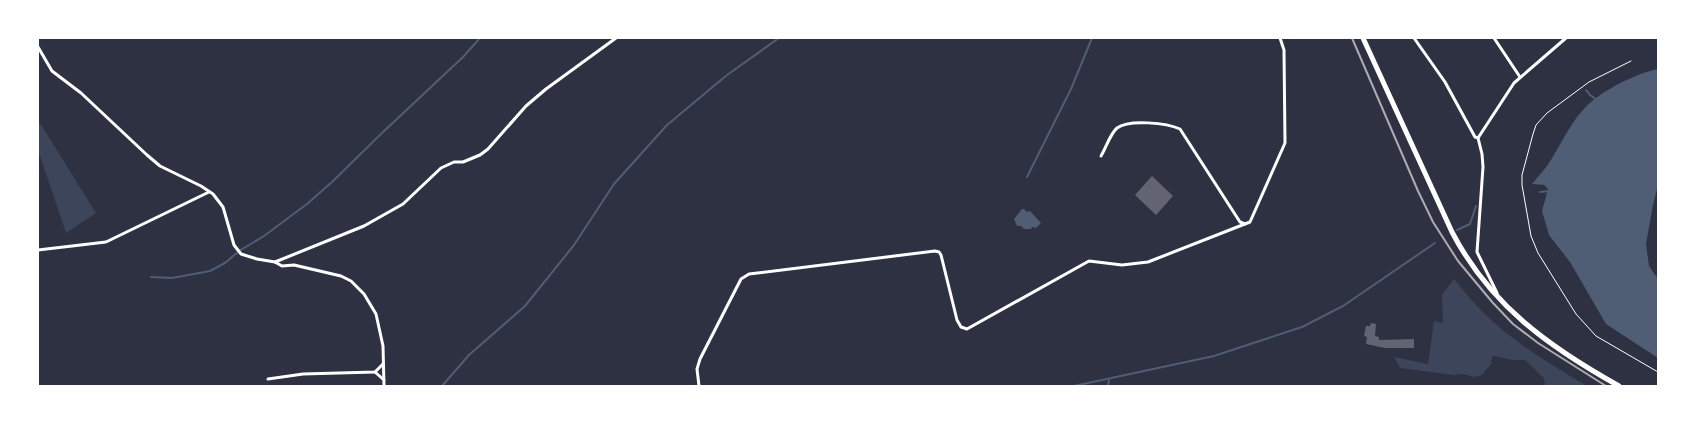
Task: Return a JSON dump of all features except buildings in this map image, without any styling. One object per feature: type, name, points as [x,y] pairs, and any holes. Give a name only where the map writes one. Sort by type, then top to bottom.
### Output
[{"type":"main road","points":[[1363,38],[1456,239],[1478,274],[1528,327],[1581,364],[1619,386]]},
{"type":"street","points":[[275,262],[364,226],[403,204],[440,168],[454,162],[463,162],[480,156],[526,106],[546,89],[616,38]]},
{"type":"street","points":[[699,386],[697,369],[700,359],[742,279],[749,274],[939,252],[957,320],[961,327],[967,329],[1089,261],[1122,265],[1148,262],[1250,222],[1285,144],[1284,50],[1280,38]]},
{"type":"street","points":[[1414,38],[1441,76],[1468,126],[1475,137],[1478,138],[1483,167],[1477,252],[1500,299]]},
{"type":"street","points":[[1494,38],[1520,77]]},
{"type":"street","points":[[1478,138],[1496,113],[1508,91],[1520,77],[1566,38]]},
{"type":"street","points":[[38,47],[52,71],[81,94],[146,155],[160,166],[209,192],[223,207],[234,245],[242,254],[275,262],[282,266],[294,265],[341,276],[351,281],[364,294],[376,314],[381,330],[384,386]]},
{"type":"street","points":[[1102,156],[1115,129],[1121,126],[1160,123],[1172,125],[1180,129],[1240,222],[1245,224]]},
{"type":"street","points":[[38,250],[106,242],[209,192]]},
{"type":"street","points":[[375,372],[384,363]]},
{"type":"street","points":[[268,379],[303,374],[375,372],[384,380]]},
{"type":"path","points":[[1631,61],[1589,82],[1547,113],[1534,129],[1526,155],[1522,185],[1531,236],[1538,253],[1576,314],[1596,336],[1658,372]]},
{"type":"shaded area","points":[[1658,69],[1658,185],[1646,244],[1649,266],[1658,279],[1658,358],[1606,324],[1570,262],[1549,235],[1542,211],[1548,189],[1544,185],[1532,184],[1547,166],[1577,117],[1589,104],[1617,85],[1648,71]]},
{"type":"shaded area","points":[[40,123],[96,213],[66,233],[38,150],[38,124]]},
{"type":"shaded area","points":[[1022,209],[1027,212],[1030,211],[1041,223],[1036,228],[1024,229],[1021,226],[1017,226],[1014,219]]},
{"type":"shaded area","points":[[1454,279],[1489,318],[1515,340],[1587,386],[1545,386],[1544,378],[1525,360],[1512,360],[1495,356],[1492,357],[1491,364],[1482,375],[1474,377],[1463,374],[1454,375],[1400,368],[1394,357],[1428,364],[1434,321],[1443,323],[1442,295]]},
{"type":"waterway","points":[[151,277],[172,278],[210,271],[264,236],[307,204],[332,182],[463,57],[480,38]]},
{"type":"waterway","points":[[442,386],[469,355],[525,306],[574,245],[614,184],[667,125],[727,75],[779,38]]},
{"type":"waterway","points":[[1027,177],[1071,89],[1092,38]]},
{"type":"waterway","points":[[1586,90],[1597,100]]},
{"type":"waterway","points":[[1540,192],[1550,191]]},
{"type":"waterway","points":[[1457,230],[1470,224],[1476,206]]},
{"type":"waterway","points":[[1074,386],[1214,356],[1302,327],[1343,306],[1435,243]]},
{"type":"waterway","points":[[1108,386],[1109,379]]},
{"type":"railway","points":[[1352,38],[1418,191],[1433,222],[1458,261],[1513,324],[1538,343],[1606,386]]}]
